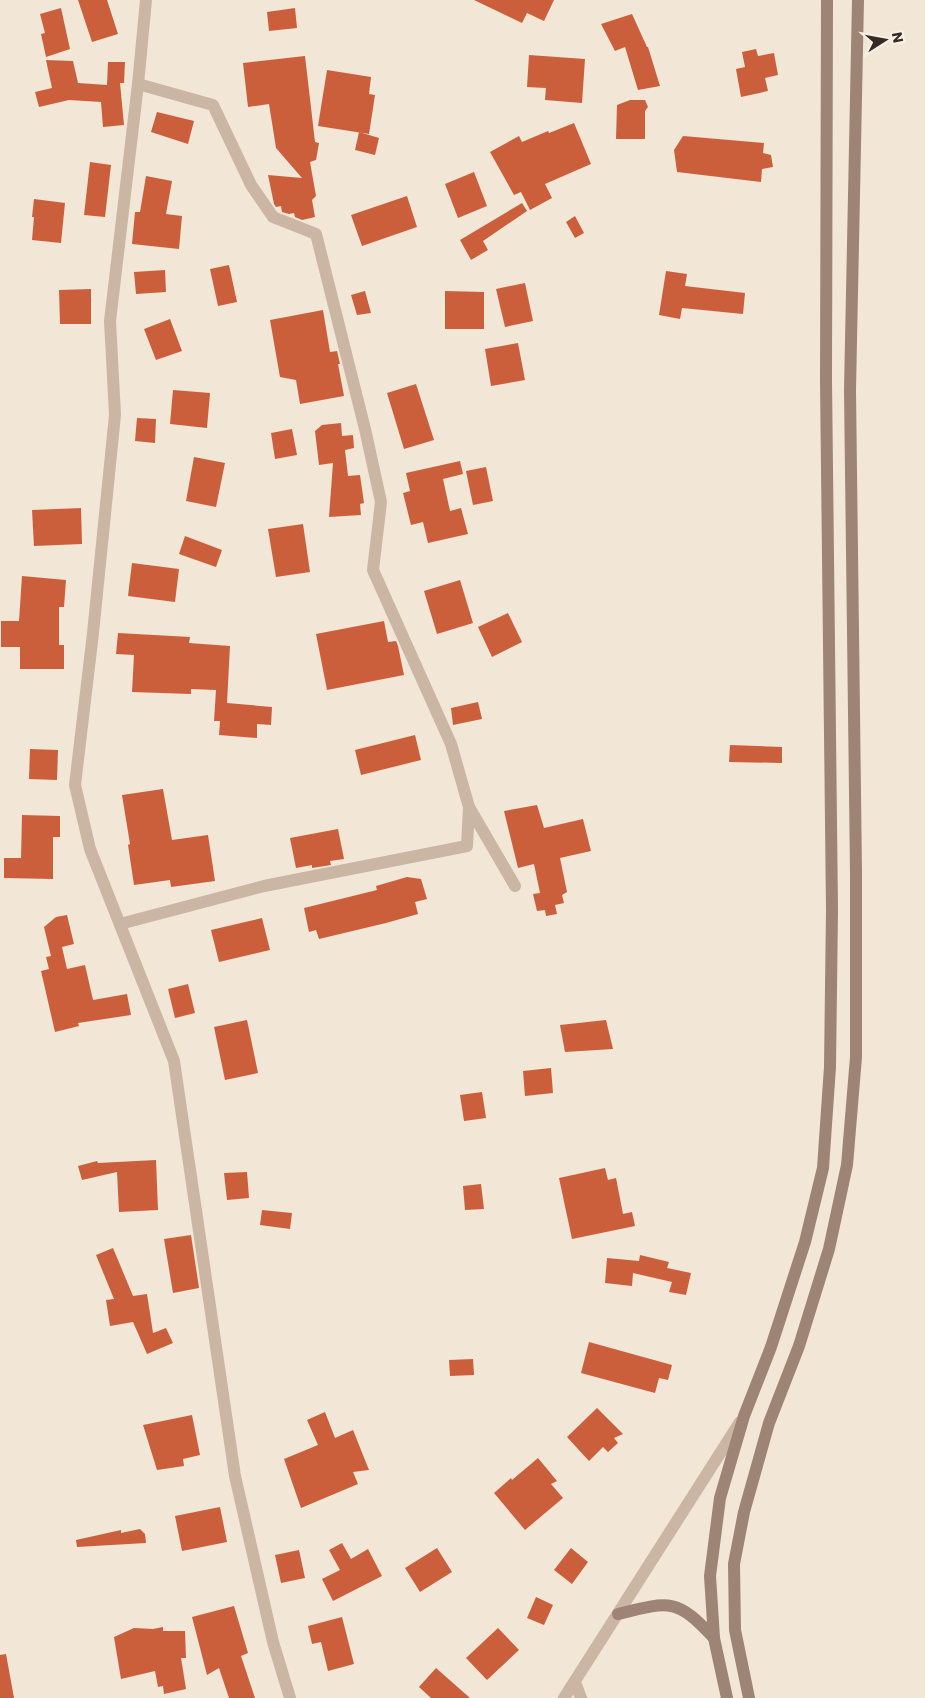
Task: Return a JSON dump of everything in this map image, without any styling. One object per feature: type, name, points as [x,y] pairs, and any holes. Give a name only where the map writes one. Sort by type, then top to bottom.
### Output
[{"type":"main road","points":[[727,1698],[714,1638],[710,1576],[720,1498],[744,1416],[771,1347],[805,1242],[823,1168],[830,1067],[832,910],[826,380],[828,0]]},
{"type":"main road","points":[[749,1698],[735,1630],[734,1564],[744,1512],[770,1423],[799,1346],[829,1249],[847,1165],[856,1057],[856,873],[850,390],[858,0]]},
{"type":"main road","points":[[618,1614],[651,1606],[677,1607],[692,1615],[714,1638]]},
{"type":"street","points":[[146,0],[110,321],[115,415],[93,633],[75,785],[90,849],[174,1061],[235,1476],[273,1642],[290,1698]]},
{"type":"street","points":[[138,84],[213,105],[251,185],[272,217],[316,234],[365,429],[381,502],[372,570],[451,744],[469,807],[515,886]]},
{"type":"street","points":[[120,924],[264,886],[467,846],[469,807]]},
{"type":"street","points":[[564,1698],[744,1416]]},
{"type":"street","points":[[575,1682],[581,1698]]},
{"type":"building","points":[[78,0],[107,0],[118,34],[92,42]]},
{"type":"building","points":[[474,0],[554,0],[544,21],[527,13],[522,23]]},
{"type":"building","points":[[61,8],[70,49],[46,57],[41,34],[45,33],[40,14]]},
{"type":"building","points":[[295,8],[297,28],[269,31],[267,12]]},
{"type":"building","points":[[632,14],[648,47],[660,86],[638,90],[625,47],[615,51],[601,24]]},
{"type":"building","points":[[756,49],[758,56],[774,53],[778,75],[765,78],[768,91],[741,97],[736,69],[745,67],[742,52]]},
{"type":"building","points":[[529,55],[585,59],[582,103],[545,100],[546,88],[527,87]]},
{"type":"building","points":[[305,56],[315,142],[319,143],[316,160],[310,162],[316,196],[312,200],[315,217],[302,220],[295,217],[294,213],[282,212],[281,206],[276,207],[274,204],[268,175],[302,178],[276,148],[269,104],[248,107],[243,63]]},
{"type":"building","points":[[46,60],[73,61],[78,83],[107,85],[108,62],[125,62],[124,83],[120,83],[124,125],[103,127],[101,102],[69,100],[39,107],[35,92],[52,88]]},
{"type":"building","points":[[327,70],[371,77],[369,94],[375,95],[369,134],[318,126]]},
{"type":"building","points":[[630,100],[645,100],[648,107],[645,111],[645,139],[616,139],[617,105]]},
{"type":"building","points":[[157,112],[194,121],[188,144],[151,132]]},
{"type":"building","points":[[574,123],[591,164],[545,184],[552,198],[530,210],[521,192],[514,195],[490,152],[519,136],[522,142]]},
{"type":"building","points":[[359,132],[379,138],[375,155],[355,150]]},
{"type":"building","points":[[683,136],[764,143],[763,153],[771,155],[773,167],[762,169],[761,182],[677,172],[674,150]]},
{"type":"building","points":[[90,162],[111,165],[105,217],[84,215]]},
{"type":"building","points":[[474,172],[487,206],[458,218],[445,184]]},
{"type":"building","points":[[146,176],[172,181],[166,214],[182,216],[179,249],[132,244],[135,212],[140,212]]},
{"type":"building","points":[[407,196],[417,227],[362,246],[351,215]]},
{"type":"building","points":[[34,199],[65,203],[61,243],[32,240]]},
{"type":"building","points":[[522,203],[527,211],[483,241],[488,250],[471,260],[460,240]]},
{"type":"building","points":[[575,216],[584,233],[575,238],[566,222]]},
{"type":"building","points":[[229,265],[237,302],[218,306],[210,269]]},
{"type":"building","points":[[165,270],[166,292],[136,294],[134,272]]},
{"type":"building","points":[[666,271],[687,274],[685,286],[745,293],[743,314],[682,308],[680,319],[659,315]]},
{"type":"building","points":[[525,283],[533,321],[505,327],[496,289]]},
{"type":"building","points":[[91,289],[91,324],[60,324],[59,290]]},
{"type":"building","points":[[365,291],[371,313],[357,315],[351,295]]},
{"type":"building","points":[[445,291],[484,292],[484,329],[445,329]]},
{"type":"building","points":[[323,310],[330,352],[337,351],[344,396],[300,404],[296,380],[280,377],[270,320]]},
{"type":"building","points":[[170,319],[182,351],[156,360],[144,329]]},
{"type":"building","points":[[518,343],[525,380],[491,386],[485,349]]},
{"type":"building","points":[[416,384],[434,440],[404,449],[387,393]]},
{"type":"building","points":[[173,390],[210,393],[207,428],[170,424]]},
{"type":"building","points":[[137,418],[156,419],[155,443],[135,441]]},
{"type":"building","points":[[341,423],[342,436],[353,435],[354,448],[345,450],[348,476],[360,475],[364,503],[360,504],[361,515],[329,517],[333,463],[319,465],[315,431],[322,425]]},
{"type":"building","points":[[292,429],[297,455],[275,459],[271,433]]},
{"type":"building","points":[[194,457],[225,463],[216,507],[186,501]]},
{"type":"building","points":[[460,461],[463,474],[443,479],[450,511],[461,508],[468,534],[428,543],[423,522],[411,525],[403,493],[410,491],[406,473]]},
{"type":"building","points":[[486,467],[493,501],[473,505],[466,471]]},
{"type":"building","points":[[81,508],[82,544],[34,546],[32,510]]},
{"type":"building","points":[[303,524],[310,572],[276,577],[268,529]]},
{"type":"building","points":[[185,536],[222,550],[216,567],[179,554]]},
{"type":"building","points":[[132,563],[179,569],[175,602],[128,596]]},
{"type":"building","points":[[22,576],[66,580],[64,607],[59,607],[59,645],[64,645],[64,669],[20,669],[20,647],[1,647],[1,621],[19,621]]},
{"type":"building","points":[[460,580],[473,623],[437,634],[424,591]]},
{"type":"building","points":[[508,613],[522,642],[492,657],[478,627]]},
{"type":"building","points":[[384,621],[388,642],[396,641],[398,646],[404,675],[327,690],[316,634]]},
{"type":"building","points":[[118,633],[190,637],[189,643],[230,646],[227,703],[272,707],[271,725],[257,724],[257,738],[219,735],[220,721],[214,721],[216,690],[191,689],[191,694],[132,692],[134,655],[116,654]]},
{"type":"building","points":[[478,702],[482,719],[453,725],[451,708]]},
{"type":"building","points":[[415,735],[421,760],[361,775],[355,750]]},
{"type":"building","points":[[730,745],[782,747],[782,763],[729,762]]},
{"type":"building","points":[[30,749],[58,750],[57,780],[29,779]]},
{"type":"building","points":[[163,789],[172,840],[208,835],[215,881],[171,887],[170,880],[134,885],[122,795]]},
{"type":"building","points":[[537,805],[544,828],[583,819],[591,851],[560,858],[567,892],[562,895],[564,903],[555,905],[557,914],[546,916],[545,910],[537,911],[533,894],[540,893],[534,864],[518,868],[504,811]]},
{"type":"building","points":[[22,815],[60,816],[60,837],[53,837],[53,879],[4,878],[4,858],[21,858]]},
{"type":"building","points":[[338,829],[344,859],[330,861],[331,865],[312,868],[312,865],[296,868],[290,838]]},
{"type":"building","points":[[407,877],[421,879],[427,899],[415,902],[418,914],[319,939],[316,930],[309,932],[304,908],[377,890],[376,886]]},
{"type":"building","points":[[67,915],[74,944],[62,947],[67,969],[85,965],[93,1000],[127,994],[131,1015],[78,1023],[79,1026],[55,1032],[41,971],[49,969],[46,957],[51,956],[44,927],[56,917]]},
{"type":"building","points":[[262,918],[270,950],[219,962],[211,930]]},
{"type":"building","points":[[188,984],[195,1013],[175,1018],[168,989]]},
{"type":"building","points":[[247,1020],[258,1073],[225,1080],[214,1027]]},
{"type":"building","points":[[606,1020],[613,1049],[565,1052],[560,1025]]},
{"type":"building","points":[[551,1068],[553,1093],[525,1096],[523,1071]]},
{"type":"building","points":[[482,1092],[486,1118],[464,1121],[460,1095]]},
{"type":"building","points":[[156,1160],[158,1210],[119,1212],[117,1172],[82,1180],[78,1166],[97,1161],[98,1163]]},
{"type":"building","points":[[605,1168],[608,1180],[616,1178],[623,1214],[632,1212],[635,1226],[572,1239],[559,1178]]},
{"type":"building","points":[[247,1172],[249,1198],[227,1200],[224,1173]]},
{"type":"building","points":[[481,1184],[484,1209],[465,1210],[463,1186]]},
{"type":"building","points":[[262,1210],[292,1213],[290,1229],[260,1225]]},
{"type":"building","points":[[191,1235],[199,1288],[173,1293],[164,1239]]},
{"type":"building","points":[[113,1248],[133,1296],[147,1294],[153,1333],[166,1328],[173,1343],[147,1354],[133,1322],[110,1326],[106,1300],[114,1299],[96,1255]]},
{"type":"building","points":[[640,1255],[669,1262],[667,1268],[691,1273],[686,1295],[669,1292],[672,1282],[633,1273],[632,1286],[605,1283],[607,1258],[639,1261]]},
{"type":"building","points":[[589,1342],[672,1365],[668,1380],[659,1378],[655,1393],[581,1373]]},
{"type":"building","points":[[473,1359],[474,1375],[450,1376],[449,1360]]},
{"type":"building","points":[[597,1408],[623,1434],[614,1438],[618,1443],[608,1452],[603,1447],[589,1461],[567,1437]]},
{"type":"building","points":[[325,1412],[335,1438],[353,1430],[369,1470],[353,1472],[358,1484],[301,1508],[284,1459],[318,1445],[307,1420]]},
{"type":"building","points":[[192,1415],[200,1455],[183,1459],[184,1466],[157,1470],[143,1425]]},
{"type":"building","points":[[538,1458],[557,1481],[551,1484],[563,1498],[525,1530],[494,1493]]},
{"type":"building","points":[[220,1507],[227,1542],[182,1551],[175,1516]]},
{"type":"building","points":[[140,1529],[145,1534],[146,1543],[77,1547],[76,1540],[121,1530],[121,1533]]},
{"type":"building","points":[[342,1543],[351,1559],[368,1549],[382,1576],[333,1601],[322,1579],[340,1570],[329,1550]]},
{"type":"building","points":[[437,1548],[452,1572],[420,1592],[405,1568]]},
{"type":"building","points":[[571,1548],[588,1562],[572,1584],[554,1570]]},
{"type":"building","points":[[299,1550],[305,1578],[281,1583],[275,1555]]},
{"type":"building","points":[[536,1597],[553,1605],[544,1625],[527,1618]]},
{"type":"building","points":[[234,1606],[248,1653],[241,1656],[255,1698],[229,1698],[219,1668],[207,1675],[192,1617]]},
{"type":"building","points":[[342,1617],[354,1664],[328,1671],[321,1642],[312,1644],[308,1626]]},
{"type":"building","points":[[163,1627],[163,1631],[185,1631],[186,1658],[181,1658],[186,1689],[164,1694],[163,1686],[158,1687],[155,1671],[121,1679],[114,1637],[134,1628],[153,1629]]},
{"type":"building","points":[[498,1628],[519,1650],[487,1680],[466,1658]]},
{"type":"building","points":[[6,1654],[14,1698],[0,1698],[0,1655]]},
{"type":"building","points":[[436,1668],[470,1698],[431,1698],[419,1687]]}]
